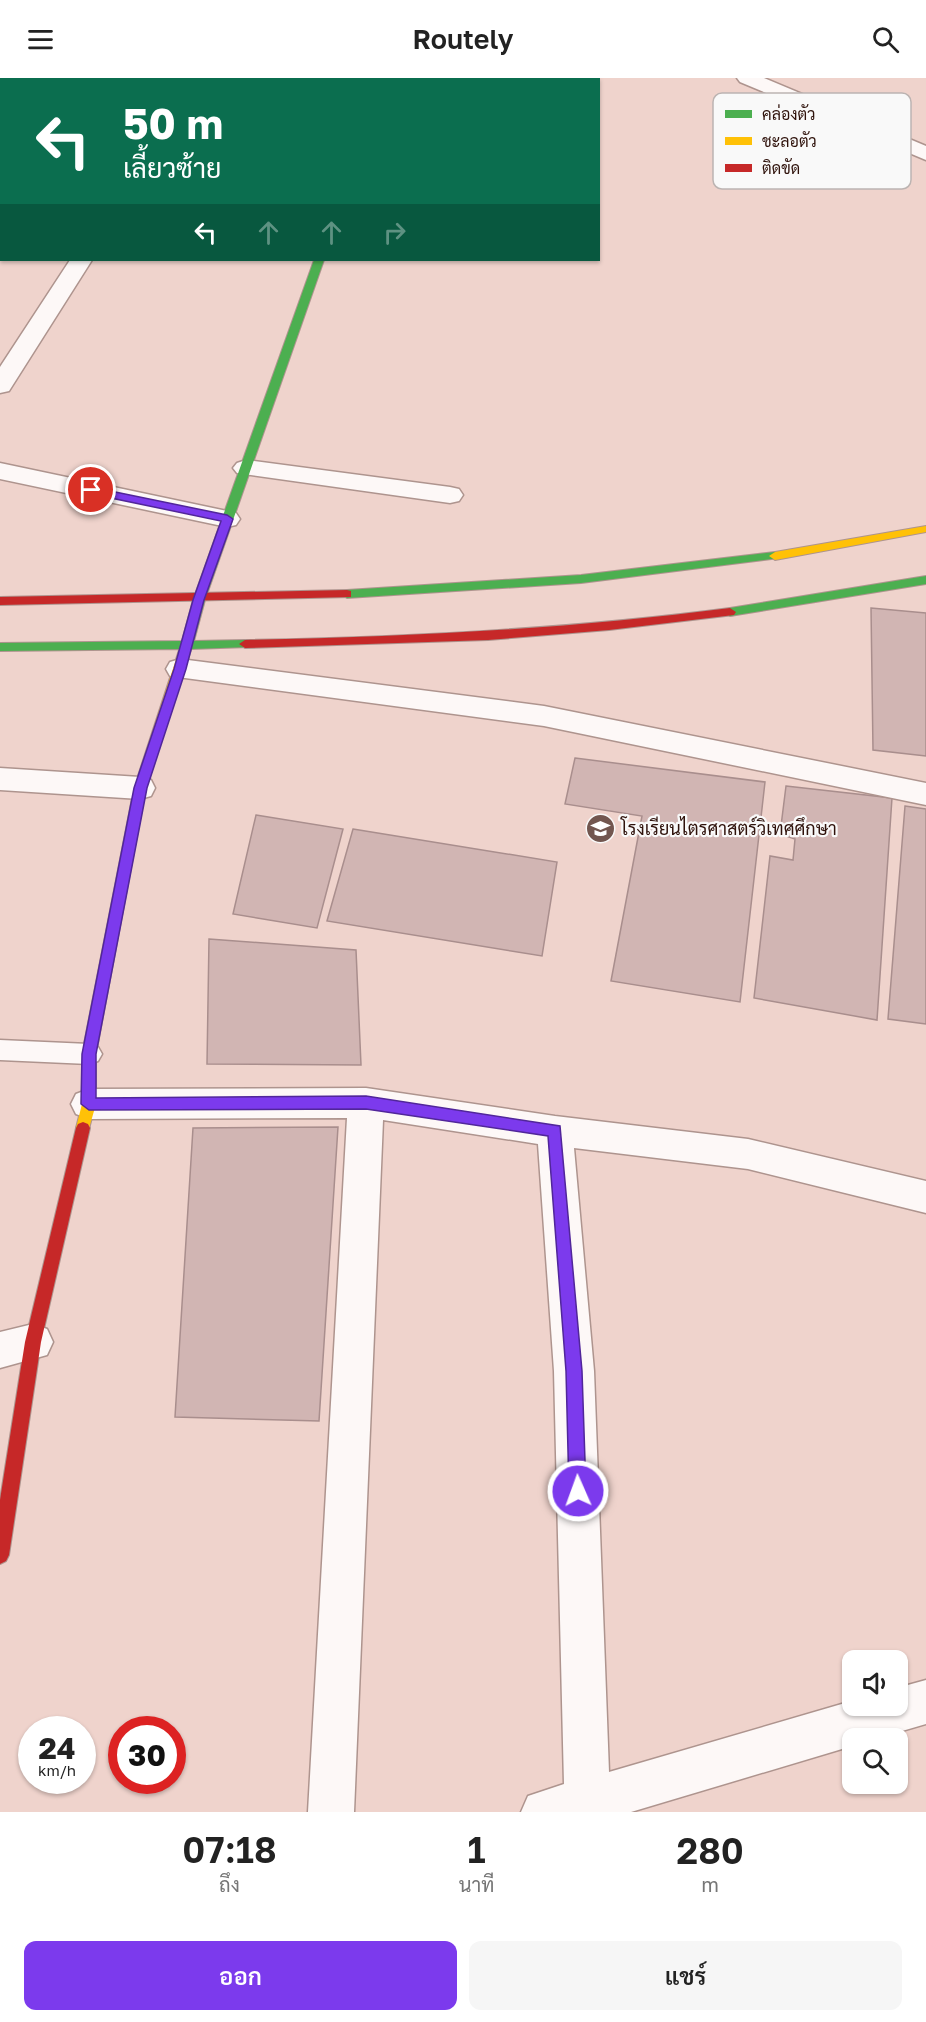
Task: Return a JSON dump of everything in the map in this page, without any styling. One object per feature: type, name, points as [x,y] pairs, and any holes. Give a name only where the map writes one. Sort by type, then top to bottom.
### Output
[{"type":"main road","points":[[0,1555],[16,1346],[89,1104],[89,1054],[140,788],[184,657],[199,600],[319,261]]},
{"type":"main road","points":[[0,601],[199,600],[450,590],[743,562],[926,529]]},
{"type":"main road","points":[[0,647],[184,657],[375,641],[551,633],[720,616],[926,580]]},
{"type":"street","points":[[747,78],[782,93]]},
{"type":"street","points":[[911,148],[926,154]]},
{"type":"street","points":[[0,386],[80,261]]},
{"type":"street","points":[[246,468],[450,495]]},
{"type":"street","points":[[0,471],[227,519]]},
{"type":"street","points":[[184,657],[544,716],[926,794]]},
{"type":"street","points":[[0,779],[140,788]]},
{"type":"street","points":[[89,1104],[366,1102],[555,1131],[748,1154],[926,1197]]},
{"type":"street","points":[[331,1812],[366,1102]]},
{"type":"street","points":[[555,1131],[574,1371],[587,1802]]},
{"type":"street","points":[[544,1812],[587,1802],[926,1702]]},
{"type":"lane","points":[[0,1050],[89,1054]]},
{"type":"building","points":[[871,608],[926,613],[926,756],[873,750]]},
{"type":"building","points":[[575,758],[765,782],[740,1002],[611,981],[642,816],[565,804]]},
{"type":"building","points":[[786,786],[892,798],[877,1020],[754,998],[770,856],[793,860],[795,839],[780,834]]},
{"type":"building","points":[[905,806],[926,809],[926,1024],[888,1019]]},
{"type":"building","points":[[256,815],[343,829],[317,928],[233,914]]},
{"type":"building","points":[[353,829],[557,862],[542,956],[327,921]]},
{"type":"building","points":[[209,939],[356,950],[361,1065],[207,1064]]},
{"type":"building","points":[[338,1127],[319,1421],[175,1417],[193,1128]]},
{"type":"traffic: fast","points":[[186,647],[199,600],[319,261]]},
{"type":"traffic: fast","points":[[347,594],[581,579],[775,556]]},
{"type":"traffic: fast","points":[[730,612],[926,580]]},
{"type":"traffic: fast","points":[[0,647],[245,644]]},
{"type":"traffic: slow","points":[[775,556],[926,529]]},
{"type":"traffic: slow","points":[[83,1128],[89,1104],[89,1054],[140,788],[186,647]]},
{"type":"traffic: jam","points":[[0,601],[347,594]]},
{"type":"traffic: jam","points":[[245,644],[549,632],[730,612]]},
{"type":"traffic: jam","points":[[0,1555],[33,1342],[83,1128]]},
{"type":"place","name":"โรงเรียนไตรศาสตร์วิเทศศึกษา","points":[[600,828]]},
{"type":"route","points":[[91,490],[227,519],[140,788],[89,1054],[89,1104],[366,1102],[555,1131],[574,1371],[578,1491]]}]
